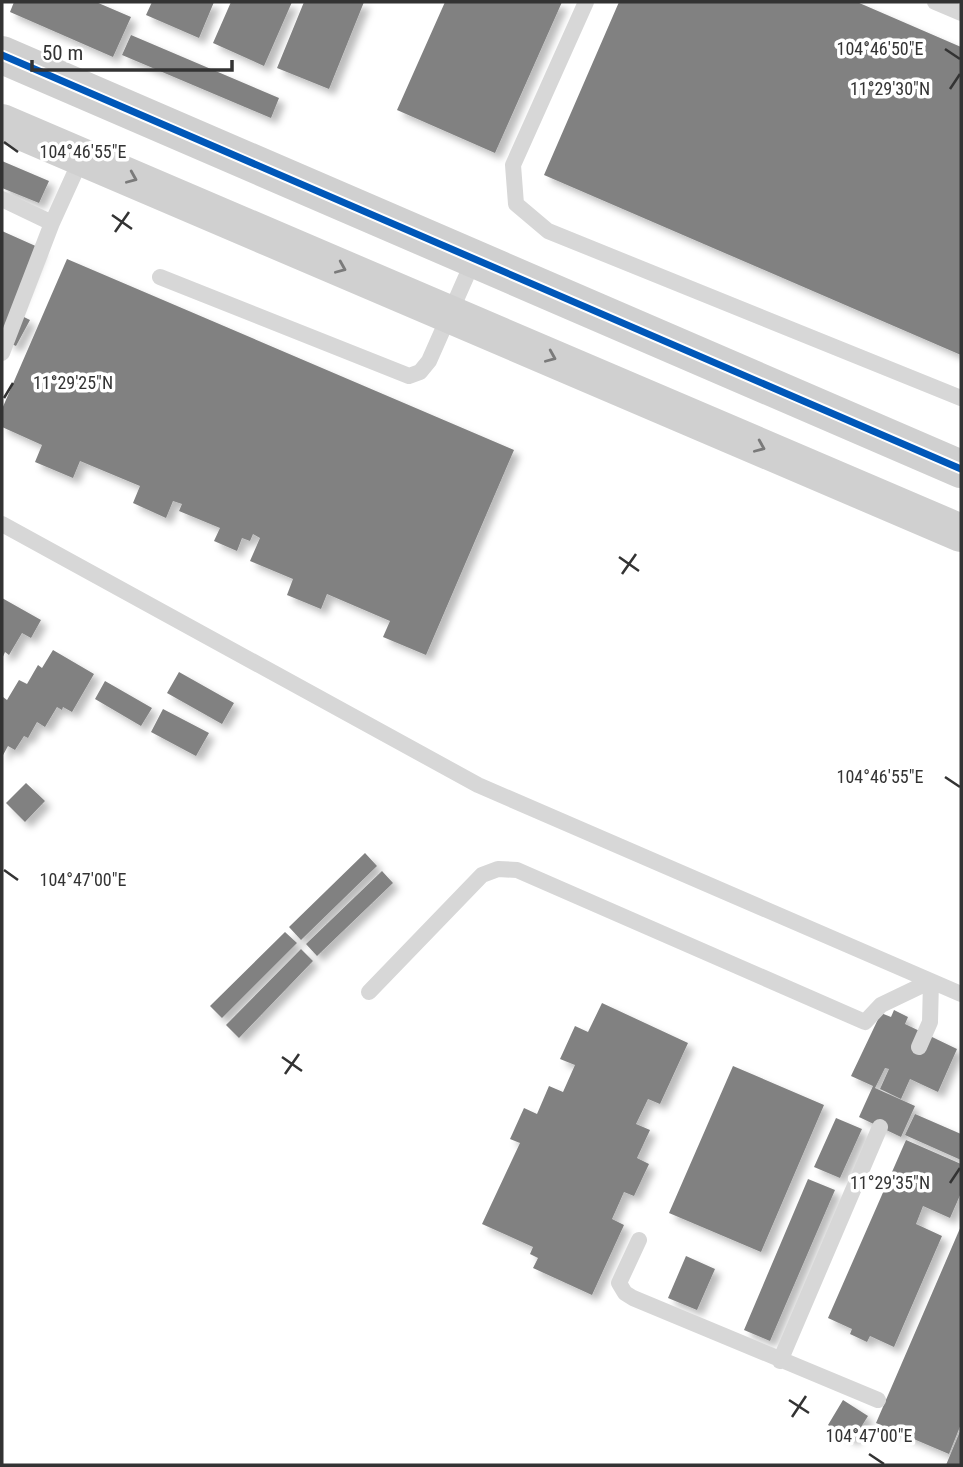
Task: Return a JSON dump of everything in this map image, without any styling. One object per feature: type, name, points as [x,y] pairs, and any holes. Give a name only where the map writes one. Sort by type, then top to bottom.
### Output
[{"type":"street","points":[[2,55],[961,469]]},
{"type":"street","points":[[2,123],[961,533]]},
{"type":"lane","points":[[586,2],[513,165],[516,204],[548,232],[961,398]]},
{"type":"lane","points":[[935,2],[961,13]]},
{"type":"lane","points":[[2,353],[52,223],[82,157]]},
{"type":"lane","points":[[2,199],[52,223]]},
{"type":"lane","points":[[160,277],[409,376],[420,372],[429,361],[474,259]]},
{"type":"lane","points":[[2,524],[478,785],[961,994]]},
{"type":"lane","points":[[369,992],[482,875],[498,869],[517,870],[865,1022],[874,1016],[881,1005],[930,981]]},
{"type":"lane","points":[[919,1047],[930,1022],[930,981]]},
{"type":"lane","points":[[780,1361],[880,1127]]},
{"type":"lane","points":[[639,1240],[619,1283],[625,1293],[780,1361],[878,1400]]},
{"type":"building","points":[[14,2],[96,2],[131,17],[113,57],[10,12]]},
{"type":"building","points":[[152,2],[214,2],[199,38],[146,15]]},
{"type":"building","points":[[231,2],[292,2],[264,66],[213,43]]},
{"type":"building","points":[[304,2],[364,2],[329,89],[277,68]]},
{"type":"building","points":[[445,2],[562,2],[495,153],[397,110]]},
{"type":"building","points":[[619,2],[857,2],[961,47],[961,355],[544,175]]},
{"type":"building","points":[[131,35],[279,98],[271,118],[122,55]]},
{"type":"building","points":[[2,161],[49,181],[39,203],[2,188]]},
{"type":"building","points":[[2,231],[40,248],[2,338]]},
{"type":"building","points":[[67,259],[514,450],[426,655],[383,637],[390,621],[327,594],[321,609],[287,595],[293,579],[250,561],[260,538],[253,534],[250,541],[242,538],[237,551],[214,541],[220,528],[179,511],[182,504],[173,501],[166,518],[133,503],[140,486],[80,461],[73,478],[35,462],[42,445],[2,427],[2,409]]},
{"type":"building","points":[[20,315],[30,320],[16,346],[7,342]]},
{"type":"building","points":[[2,598],[41,620],[31,638],[22,633],[9,655],[5,652],[2,659]]},
{"type":"building","points":[[53,650],[94,674],[72,712],[57,707],[45,727],[37,722],[28,738],[24,736],[15,750],[8,746],[2,757],[2,699],[3,697],[7,700],[19,680],[27,684],[38,665],[42,668]]},
{"type":"building","points":[[179,672],[234,703],[222,724],[167,693]]},
{"type":"building","points":[[105,681],[152,708],[141,726],[95,699]]},
{"type":"building","points":[[163,709],[209,733],[196,756],[151,732]]},
{"type":"building","points":[[26,783],[45,801],[25,822],[6,803]]},
{"type":"building","points":[[365,853],[377,866],[301,940],[289,927]]},
{"type":"building","points":[[382,871],[393,883],[317,956],[306,944]]},
{"type":"building","points":[[285,932],[297,943],[222,1018],[210,1006]]},
{"type":"building","points":[[301,949],[313,961],[239,1038],[226,1025]]},
{"type":"building","points":[[602,1003],[688,1043],[660,1104],[648,1099],[636,1124],[650,1130],[637,1158],[649,1164],[634,1196],[624,1192],[612,1219],[624,1225],[592,1295],[533,1268],[538,1258],[530,1254],[533,1247],[482,1224],[520,1143],[510,1139],[524,1108],[537,1114],[549,1086],[563,1092],[575,1065],[560,1059],[575,1026],[588,1032]]},
{"type":"building","points":[[894,1010],[908,1017],[905,1024],[957,1049],[938,1092],[910,1079],[901,1099],[880,1089],[889,1069],[885,1068],[875,1088],[915,1106],[901,1137],[859,1117],[873,1086],[851,1076],[881,1013],[891,1017]]},
{"type":"building","points":[[733,1066],[824,1105],[761,1252],[669,1213]]},
{"type":"building","points":[[915,1114],[961,1134],[961,1160],[905,1135]]},
{"type":"building","points":[[836,1118],[862,1129],[840,1178],[814,1167]]},
{"type":"building","points":[[906,1140],[961,1164],[961,1193],[950,1218],[923,1206],[916,1224],[942,1236],[894,1347],[870,1336],[867,1342],[850,1334],[852,1329],[828,1318]]},
{"type":"building","points":[[808,1179],[835,1190],[770,1341],[744,1330]]},
{"type":"building","points":[[961,1226],[961,1424],[949,1454],[876,1423]]},
{"type":"building","points":[[686,1256],[715,1269],[697,1310],[668,1298]]},
{"type":"building","points":[[843,1400],[868,1416],[853,1440],[828,1425]]},
{"type":"building","points":[[961,1429],[961,1465],[946,1465]]},
{"type":"cycle path","points":[[2,55],[961,469]]}]
